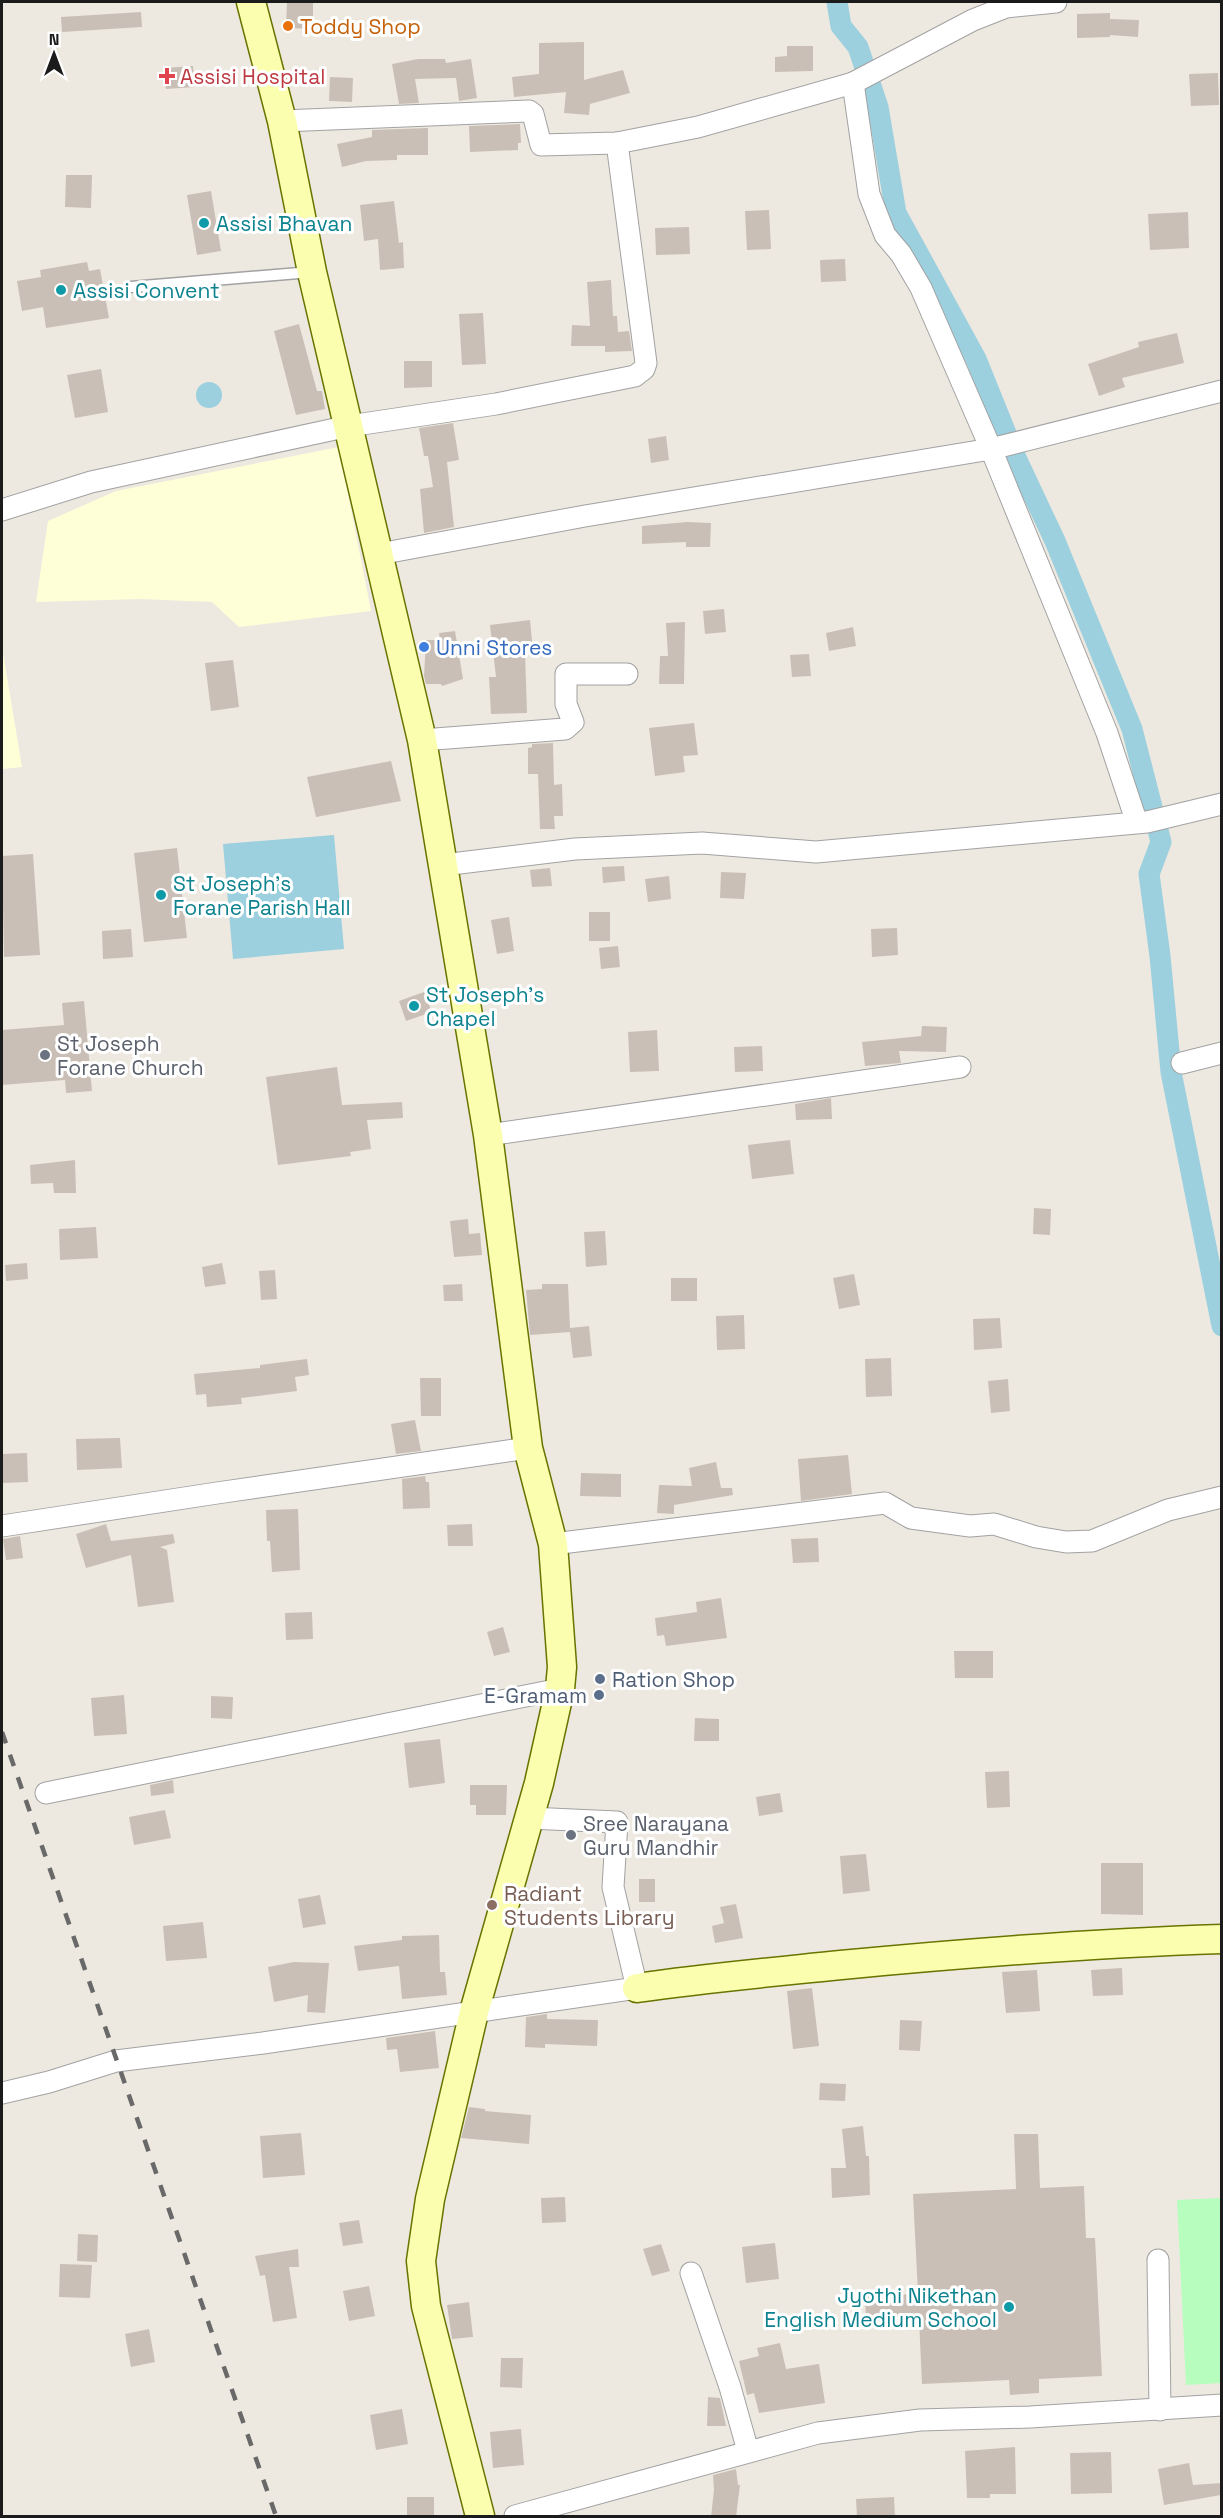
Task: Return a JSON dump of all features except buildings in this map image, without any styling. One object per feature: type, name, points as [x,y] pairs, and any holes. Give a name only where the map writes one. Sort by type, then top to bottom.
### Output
[{"type":"main road","points":[[251,2],[282,121],[312,272],[422,740],[488,1135],[528,1448],[553,1544],[561,1647],[560,1689],[529,1818],[474,2012],[430,2199],[421,2261],[426,2306],[480,2517]]},
{"type":"main road","points":[[638,1988],[686,1981],[936,1956],[1139,1942],[1221,1939]]},
{"type":"street","points":[[282,121],[529,111],[533,114],[541,145],[617,143],[698,127],[857,80],[973,20],[1006,7],[1056,2]]},
{"type":"street","points":[[857,80],[869,194],[885,236],[901,254],[921,288],[996,447],[1107,733],[1132,815]]},
{"type":"street","points":[[2,510],[92,482],[349,426],[496,404],[635,376],[644,369],[646,363],[617,143]]},
{"type":"street","points":[[379,554],[585,516],[996,447],[1221,391]]},
{"type":"street","points":[[422,740],[565,729],[573,722],[566,704],[566,674],[627,674]]},
{"type":"street","points":[[443,865],[575,849],[702,843],[816,852],[1132,815],[1160,820],[1221,804]]},
{"type":"street","points":[[1189,1061],[1221,1053]]},
{"type":"street","points":[[488,1135],[960,1067]]},
{"type":"street","points":[[2,1527],[528,1448]]},
{"type":"street","points":[[553,1544],[885,1503],[911,1518],[970,1526],[994,1524],[1036,1537],[1066,1542],[1092,1541],[1168,1510],[1221,1497]]},
{"type":"street","points":[[46,1793],[560,1689]]},
{"type":"street","points":[[2,2093],[49,2082],[116,2061],[263,2043],[638,1988],[613,1887],[618,1822],[529,1818]]},
{"type":"street","points":[[1158,2260],[1160,2410]]},
{"type":"street","points":[[691,2273],[730,2387],[748,2451]]},
{"type":"street","points":[[515,2517],[818,2433],[920,2420],[1160,2410],[1221,2404]]},
{"type":"lane","points":[[131,287],[312,272]]},
{"type":"shaded area","points":[[339,447],[371,611],[239,627],[212,602],[141,599],[36,602],[48,521],[116,491]]},
{"type":"shaded area","points":[[2,647],[22,767],[2,769]]},
{"type":"green space","points":[[1221,2198],[1221,2383],[1186,2385],[1177,2200]]},
{"type":"water","points":[[209,382],[218,386],[222,395],[218,404],[209,408],[200,404],[196,395],[200,386]]},
{"type":"water","points":[[334,835],[344,949],[233,959],[223,844]]},
{"type":"waterway","points":[[837,2],[841,26],[858,47],[878,107],[896,213],[976,359],[1016,458],[1055,541],[1132,729],[1161,842],[1149,874],[1160,956],[1171,1072],[1222,1326]]},
{"type":"railway","points":[[2,1732],[276,2516]]},
{"type":"place","name":"Toddy Shop","points":[[288,26]]},
{"type":"place","name":"Assisi Hospital","points":[[167,76]]},
{"type":"place","name":"Assisi Bhavan","points":[[204,223]]},
{"type":"place","name":"Assisi Convent","points":[[61,290]]},
{"type":"place","name":"Unni Stores","points":[[424,647]]},
{"type":"place","name":"St Joseph's Forane Parish Hall","points":[[161,895]]},
{"type":"place","name":"St Joseph's Chapel","points":[[414,1006]]},
{"type":"place","name":"St Joseph Forane Church","points":[[45,1055]]},
{"type":"place","name":"Ration Shop","points":[[600,1679]]},
{"type":"place","name":"E-Gramam","points":[[599,1695]]},
{"type":"place","name":"Sree Narayana Guru Mandhir","points":[[571,1835]]},
{"type":"place","name":"Radiant Students Library","points":[[492,1905]]},
{"type":"place","name":"Jyothi Nikethan English Medium School","points":[[1009,2307]]}]
